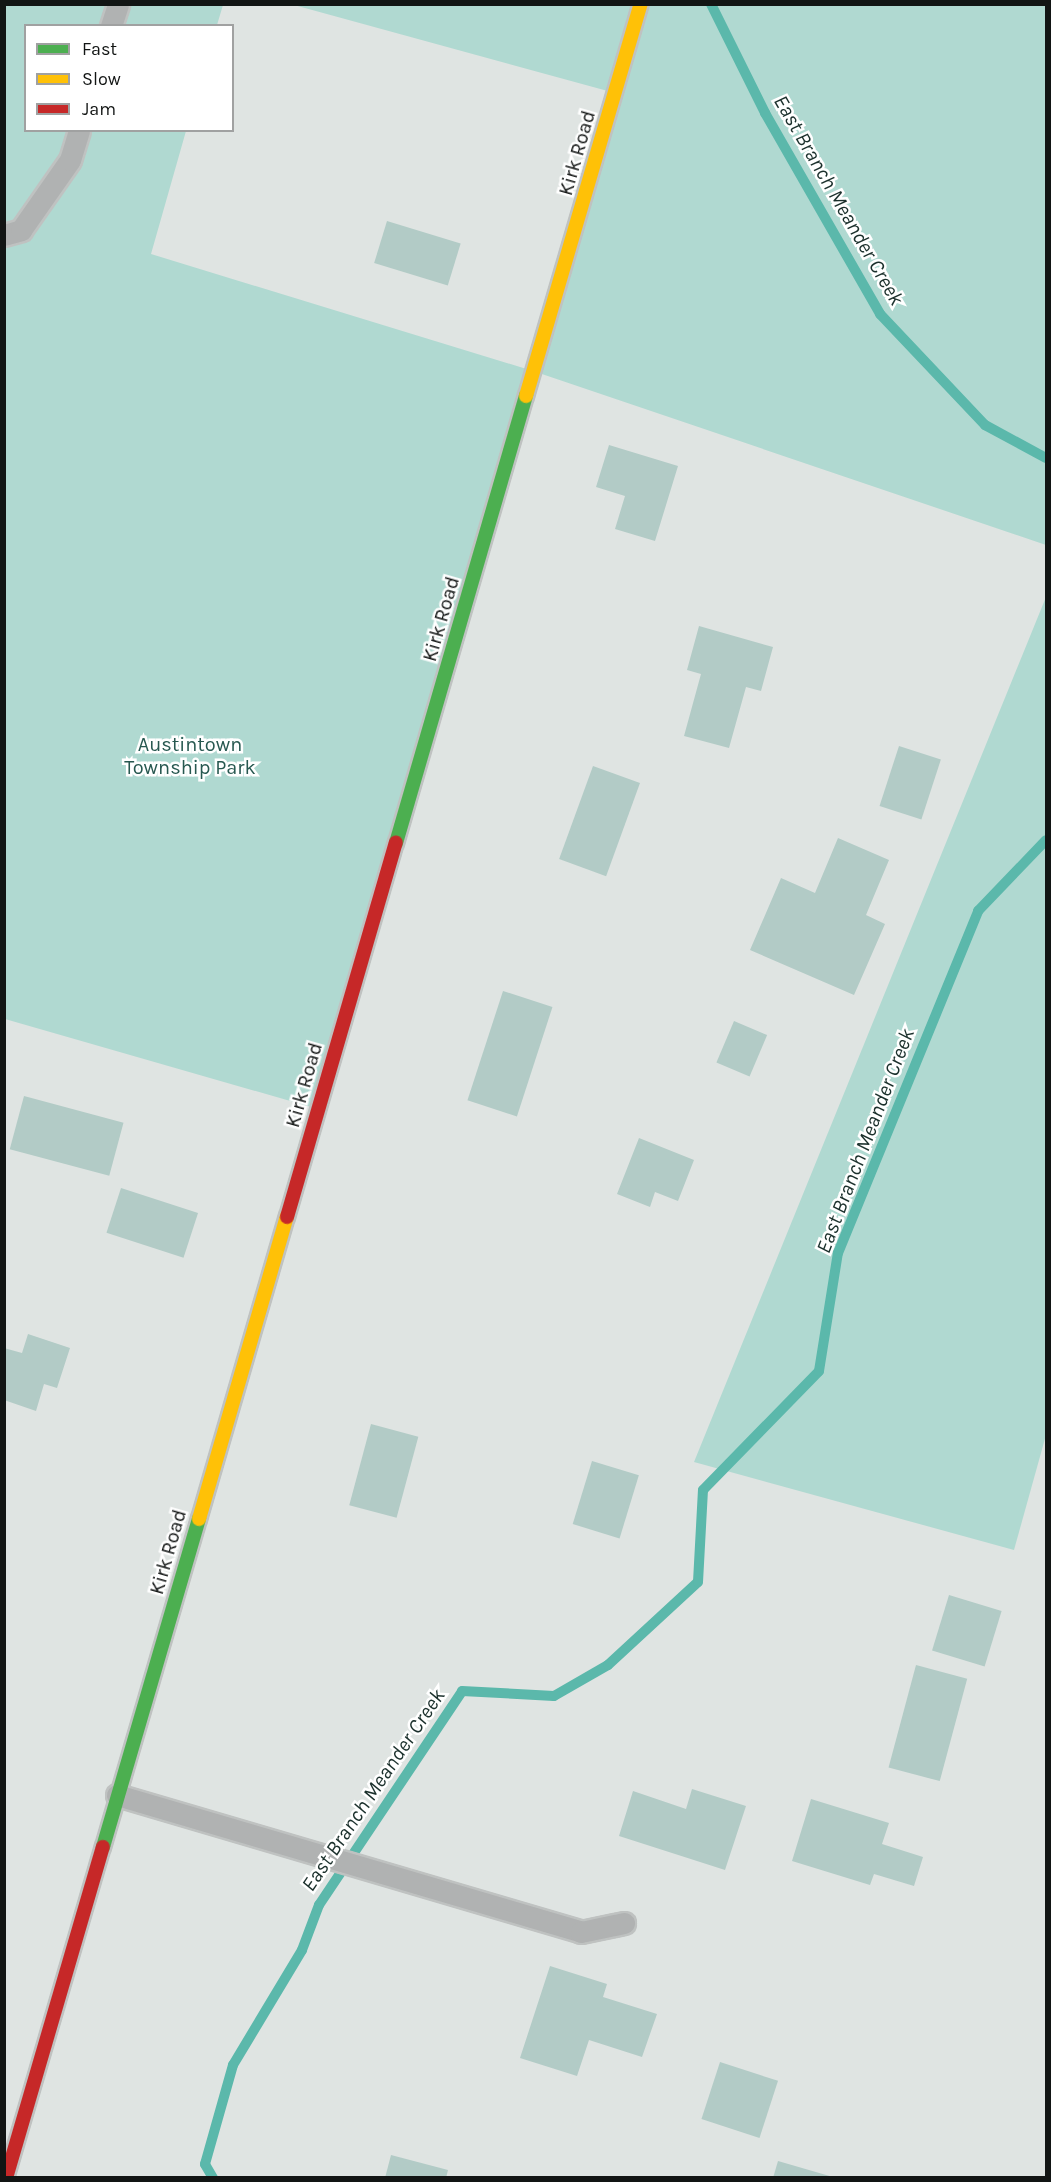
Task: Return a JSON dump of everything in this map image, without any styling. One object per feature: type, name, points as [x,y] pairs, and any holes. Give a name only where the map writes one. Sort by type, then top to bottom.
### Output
[{"type":"street","name":"Kirk Road","points":[[6,2178],[641,4]]},
{"type":"lane","points":[[112,24],[118,4]]},
{"type":"lane","points":[[4,235],[21,230],[70,160],[78,132]]},
{"type":"lane","points":[[117,1795],[581,1932],[624,1923]]},
{"type":"green space","name":"Austintown Township Park","points":[[4,5],[223,5],[217,24],[24,24],[24,132],[186,132],[151,254],[533,371],[318,1109],[5,1019]]},
{"type":"green space","points":[[294,5],[1046,5],[1046,545],[533,371],[615,93]]},
{"type":"green space","points":[[1046,597],[1046,1435],[1014,1550],[694,1462]]},
{"type":"building","points":[[387,221],[461,244],[448,286],[374,263]]},
{"type":"building","points":[[609,445],[678,466],[655,541],[615,529],[625,496],[596,487]]},
{"type":"building","points":[[699,626],[773,647],[761,691],[746,687],[729,748],[684,736],[701,674],[687,670]]},
{"type":"building","points":[[899,746],[941,760],[921,820],[880,806]]},
{"type":"building","points":[[593,766],[640,783],[606,876],[559,859]]},
{"type":"building","points":[[838,838],[889,860],[866,915],[885,924],[854,995],[750,950],[781,878],[815,893]]},
{"type":"building","points":[[503,991],[552,1007],[517,1116],[467,1100]]},
{"type":"building","points":[[734,1021],[767,1035],[750,1076],[716,1062]]},
{"type":"building","points":[[24,1096],[123,1123],[109,1176],[10,1149]]},
{"type":"building","points":[[639,1138],[694,1160],[678,1201],[655,1192],[650,1207],[617,1194]]},
{"type":"building","points":[[121,1188],[198,1213],[184,1258],[106,1233]]},
{"type":"building","points":[[28,1334],[70,1348],[57,1388],[44,1384],[36,1411],[4,1400],[4,1348],[22,1353]]},
{"type":"building","points":[[371,1424],[418,1437],[397,1518],[349,1505]]},
{"type":"building","points":[[592,1461],[639,1475],[620,1538],[573,1524]]},
{"type":"building","points":[[949,1595],[1002,1611],[985,1667],[932,1650]]},
{"type":"building","points":[[916,1665],[967,1679],[940,1781],[889,1767]]},
{"type":"building","points":[[692,1789],[746,1806],[725,1870],[619,1836],[633,1791],[686,1809]]},
{"type":"building","points":[[811,1799],[889,1823],[882,1844],[923,1857],[914,1886],[874,1874],[870,1885],[792,1861]]},
{"type":"building","points":[[550,1966],[607,1984],[603,1997],[657,2014],[642,2057],[589,2040],[577,2076],[520,2058]]},
{"type":"building","points":[[720,2062],[778,2081],[759,2138],[701,2119]]},
{"type":"building","points":[[391,2155],[448,2170],[446,2178],[385,2178]]},
{"type":"building","points":[[778,2161],[833,2177],[833,2178],[773,2178]]},
{"type":"waterway","name":"East Branch Meander Creek","points":[[711,4],[765,113],[880,314],[985,425],[1046,458]]},
{"type":"waterway","name":"East Branch Meander Creek","points":[[213,2178],[205,2164],[233,2065],[302,1950],[319,1905],[462,1691],[554,1696],[608,1665],[698,1582],[703,1490],[819,1371],[838,1253],[978,911],[1046,840]]},
{"type":"traffic: fast","points":[[396,843],[526,396]]},
{"type":"traffic: fast","points":[[103,1847],[199,1519]]},
{"type":"traffic: slow","points":[[526,396],[641,4]]},
{"type":"traffic: slow","points":[[199,1519],[287,1217]]},
{"type":"traffic: jam","points":[[287,1217],[396,843]]},
{"type":"traffic: jam","points":[[6,2178],[103,1847]]}]
